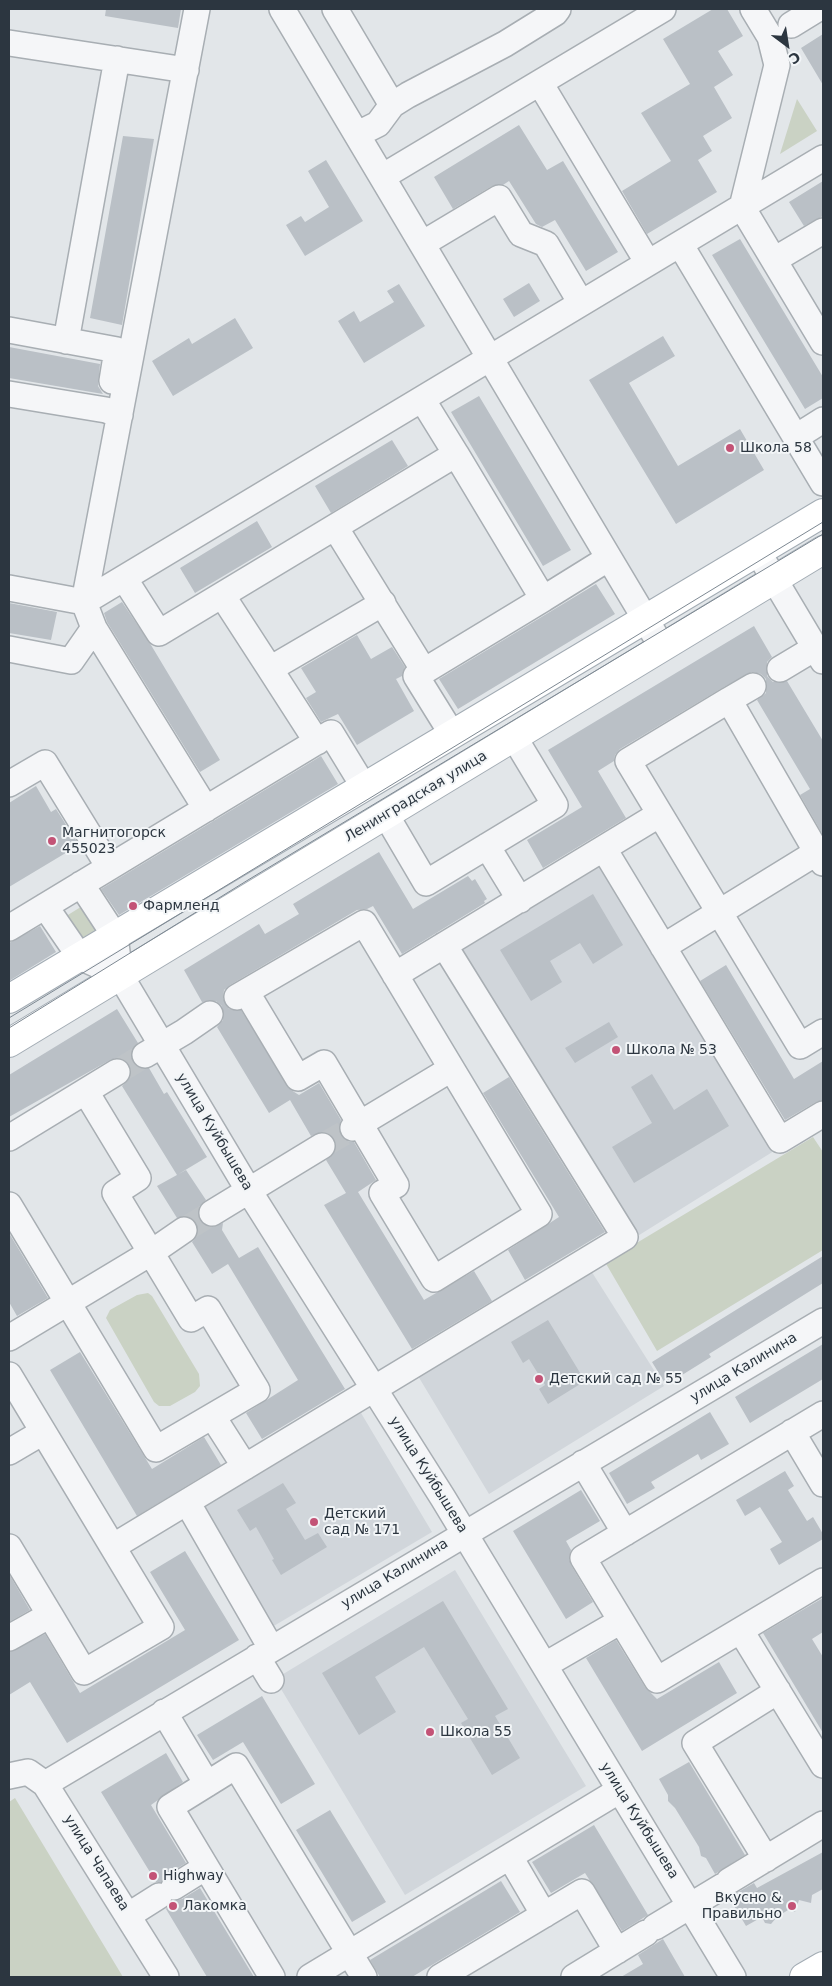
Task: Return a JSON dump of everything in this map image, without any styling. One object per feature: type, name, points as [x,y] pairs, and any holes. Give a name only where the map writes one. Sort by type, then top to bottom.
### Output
[{"type":"main road","points":[[9,999],[823,513]]},
{"type":"main road","name":"Ленинградская улица","points":[[9,1043],[823,550]]},
{"type":"main road","points":[[804,1977],[823,1966]]},
{"type":"street","points":[[197,9],[186,70],[113,412],[84,602],[94,628],[206,809]]},
{"type":"street","points":[[282,9],[662,648]]},
{"type":"street","points":[[335,9],[392,105]]},
{"type":"street","points":[[358,134],[378,124],[392,105],[505,44],[555,13],[558,9]]},
{"type":"street","points":[[382,178],[663,9]]},
{"type":"street","points":[[753,9],[770,37],[777,65],[742,207],[823,342]]},
{"type":"street","points":[[791,25],[817,9]]},
{"type":"street","points":[[9,43],[186,70]]},
{"type":"street","points":[[66,341],[117,59]]},
{"type":"street","points":[[540,83],[648,264]]},
{"type":"street","points":[[9,588],[84,602],[823,158]]},
{"type":"street","points":[[422,244],[499,198],[521,234],[546,244],[581,303]]},
{"type":"street","points":[[774,260],[823,231]]},
{"type":"street","points":[[680,244],[823,483]]},
{"type":"street","points":[[9,330],[117,350],[113,412]]},
{"type":"street","points":[[9,394],[113,412]]},
{"type":"street","points":[[422,399],[543,599]]},
{"type":"street","points":[[796,437],[823,420]]},
{"type":"street","points":[[124,578],[159,633],[456,454]]},
{"type":"street","points":[[335,527],[424,672]]},
{"type":"street","points":[[758,552],[819,654],[780,669]]},
{"type":"street","points":[[452,734],[416,676],[609,558]]},
{"type":"street","points":[[222,595],[317,742]]},
{"type":"street","points":[[270,669],[383,603]]},
{"type":"street","points":[[9,649],[71,661],[94,628]]},
{"type":"street","points":[[753,686],[628,761],[800,1046],[823,1032]]},
{"type":"street","points":[[663,947],[719,912],[820,856],[729,700]]},
{"type":"street","points":[[9,926],[331,733],[364,787]]},
{"type":"street","points":[[386,815],[426,883],[555,805],[514,737]]},
{"type":"street","points":[[9,784],[45,763],[109,867]]},
{"type":"street","points":[[395,975],[660,814]]},
{"type":"street","points":[[487,846],[520,900]]},
{"type":"street","points":[[604,849],[780,1140],[823,1114]]},
{"type":"street","points":[[81,884],[114,936]]},
{"type":"street","points":[[45,906],[80,957],[120,976]]},
{"type":"street","points":[[364,923],[395,975],[539,1214],[434,1279],[382,1194],[396,1185],[357,1126],[324,1063],[298,1078],[242,995],[364,923]]},
{"type":"street","name":"улица Куйбышева","points":[[114,936],[120,976],[153,1050],[249,1191],[374,1388],[734,1977]]},
{"type":"street","points":[[114,1546],[625,1237],[444,945]]},
{"type":"street","points":[[153,1050],[210,1014]]},
{"type":"street","points":[[357,1126],[451,1069]]},
{"type":"street","points":[[9,1138],[117,1072]]},
{"type":"street","points":[[9,1205],[156,1449],[257,1390],[208,1309],[191,1319],[115,1192],[138,1178],[86,1092]]},
{"type":"street","points":[[212,1213],[322,1146]]},
{"type":"street","points":[[9,1338],[152,1252],[184,1230]]},
{"type":"street","name":"улица Калинина","points":[[46,1784],[464,1533],[823,1321]]},
{"type":"street","points":[[9,1375],[114,1546],[161,1627],[84,1672],[9,1547]]},
{"type":"street","points":[[823,1414],[584,1558],[657,1680],[823,1581]]},
{"type":"street","points":[[213,1417],[245,1467]]},
{"type":"street","points":[[9,1452],[43,1432]]},
{"type":"street","points":[[792,1432],[823,1484]]},
{"type":"street","points":[[583,1463],[626,1533]]},
{"type":"street","points":[[187,1502],[264,1653],[271,1680]]},
{"type":"street","points":[[9,1638],[50,1615]]},
{"type":"street","points":[[545,1665],[621,1621]]},
{"type":"street","points":[[741,1631],[778,1691],[815,1732],[823,1764]]},
{"type":"street","points":[[766,1859],[694,1743],[778,1691]]},
{"type":"street","points":[[164,1712],[207,1784]]},
{"type":"street","points":[[272,1977],[170,1807],[236,1766],[364,1977]]},
{"type":"street","name":"улица Чапаева","points":[[9,1776],[28,1772],[46,1784],[166,1977]]},
{"type":"street","points":[[310,1977],[620,1790]]},
{"type":"street","points":[[574,1977],[823,1824]]},
{"type":"street","points":[[510,1857],[544,1915]]},
{"type":"street","points":[[129,1915],[206,1868]]},
{"type":"street","points":[[440,1977],[582,1892],[617,1951]]},
{"type":"shaded area","points":[[797,99],[817,131],[780,154]]},
{"type":"shaded area","name":"Школа № 53","points":[[598,865],[774,1151],[636,1237],[458,949]]},
{"type":"shaded area","points":[[84,905],[98,929],[77,941],[63,918]]},
{"type":"shaded area","points":[[813,1137],[823,1152],[823,1250],[657,1351],[605,1262]]},
{"type":"shaded area","name":"Детский сад № 55","points":[[588,1266],[664,1386],[489,1494],[415,1371]]},
{"type":"shaded area","points":[[148,1293],[152,1296],[199,1374],[200,1386],[195,1392],[170,1406],[159,1406],[154,1402],[106,1318],[110,1310],[137,1295]]},
{"type":"shaded area","name":"Детский сад № 171","points":[[361,1413],[432,1532],[267,1630],[197,1511]]},
{"type":"shaded area","name":"Школа 55","points":[[455,1570],[586,1786],[405,1895],[275,1679]]},
{"type":"shaded area","points":[[15,1798],[123,1977],[10,1977],[9,1802]]},
{"type":"building","points":[[106,9],[181,9],[178,28],[105,16]]},
{"type":"building","points":[[713,9],[727,9],[743,36],[718,51],[733,75],[714,87],[732,118],[703,136],[712,151],[698,160],[717,192],[647,234],[622,191],[671,161],[641,113],[690,84],[663,39]]},
{"type":"building","points":[[823,34],[823,85],[801,48]]},
{"type":"building","points":[[519,125],[547,170],[563,161],[618,252],[586,271],[555,220],[542,227],[536,224],[509,181],[503,185],[492,186],[453,209],[434,177]]},
{"type":"building","points":[[123,136],[154,139],[122,325],[90,318]]},
{"type":"building","points":[[326,160],[363,221],[305,256],[286,225],[301,216],[305,222],[329,207],[308,171]]},
{"type":"building","points":[[823,181],[823,216],[804,226],[789,202]]},
{"type":"building","points":[[740,239],[823,377],[823,398],[805,409],[712,255]]},
{"type":"building","points":[[529,283],[540,301],[514,317],[503,299]]},
{"type":"building","points":[[399,284],[425,326],[364,363],[338,321],[354,311],[360,322],[394,302],[387,291]]},
{"type":"building","points":[[235,318],[253,348],[173,396],[152,361],[189,338],[192,344]]},
{"type":"building","name":"Школа 58","points":[[663,336],[675,356],[629,383],[678,466],[740,429],[764,470],[676,524],[589,380]]},
{"type":"building","points":[[9,347],[100,364],[98,386],[103,394],[9,378]]},
{"type":"building","points":[[479,396],[571,550],[543,566],[451,412]]},
{"type":"building","points":[[392,440],[408,466],[331,513],[315,486]]},
{"type":"building","points":[[257,521],[272,547],[195,593],[180,568]]},
{"type":"building","points":[[596,584],[615,614],[458,709],[439,679]]},
{"type":"building","points":[[122,602],[151,645],[220,760],[200,772],[107,622],[104,613]]},
{"type":"building","points":[[9,603],[57,612],[51,640],[9,633]]},
{"type":"building","points":[[754,626],[772,657],[767,662],[767,676],[773,682],[787,681],[823,741],[823,835],[800,795],[810,789],[757,700],[766,693],[766,679],[761,674],[752,672],[620,749],[615,755],[614,761],[598,771],[626,818],[543,868],[527,840],[582,807],[548,750]]},
{"type":"building","points":[[357,635],[371,659],[392,647],[405,667],[402,676],[396,679],[414,711],[357,745],[338,714],[321,722],[306,698],[316,692],[301,668]]},
{"type":"building","points":[[321,756],[338,784],[119,915],[101,889]]},
{"type":"building","points":[[36,786],[51,812],[56,809],[79,845],[9,887],[9,803]]},
{"type":"building","points":[[379,852],[413,909],[468,876],[472,881],[475,879],[487,899],[484,901],[485,903],[402,954],[373,906],[357,910],[230,985],[224,990],[223,998],[229,1009],[241,1010],[291,1090],[299,1095],[319,1083],[341,1120],[340,1135],[346,1141],[354,1142],[376,1180],[358,1192],[424,1300],[474,1271],[492,1301],[412,1349],[324,1205],[346,1193],[326,1160],[335,1152],[334,1138],[322,1132],[311,1136],[290,1100],[269,1113],[217,1027],[223,1020],[222,1006],[216,1001],[202,1002],[184,970],[259,924],[265,934],[299,914],[293,904]]},
{"type":"building","points":[[593,894],[623,945],[593,964],[580,943],[550,961],[562,982],[531,1001],[500,950]]},
{"type":"building","points":[[40,926],[56,952],[9,981],[9,943]]},
{"type":"building","points":[[726,965],[794,1079],[823,1061],[823,1100],[785,1120],[700,981]]},
{"type":"building","points":[[117,1009],[138,1043],[131,1055],[133,1063],[138,1068],[149,1068],[164,1094],[167,1092],[207,1157],[177,1175],[122,1086],[129,1079],[131,1072],[129,1064],[123,1059],[116,1058],[110,1060],[9,1117],[9,1075]]},
{"type":"building","points":[[609,1022],[618,1037],[575,1063],[565,1048]]},
{"type":"building","points":[[652,1074],[674,1110],[707,1089],[729,1126],[634,1183],[612,1147],[652,1123],[631,1087]]},
{"type":"building","points":[[509,1077],[605,1232],[525,1280],[508,1250],[559,1217],[483,1093]]},
{"type":"building","points":[[186,1170],[206,1200],[199,1207],[200,1221],[212,1227],[223,1223],[222,1230],[239,1258],[258,1247],[345,1389],[262,1439],[246,1413],[298,1380],[228,1264],[212,1274],[192,1242],[197,1236],[196,1222],[190,1217],[177,1218],[157,1186]]},
{"type":"building","points":[[9,1233],[48,1298],[17,1316],[9,1302]]},
{"type":"building","points":[[823,1256],[823,1283],[709,1354],[711,1357],[666,1385],[652,1362]]},
{"type":"building","points":[[548,1320],[585,1381],[548,1404],[539,1389],[545,1385],[529,1359],[523,1363],[511,1342]]},
{"type":"building","points":[[823,1344],[823,1379],[750,1423],[735,1397]]},
{"type":"building","points":[[80,1352],[152,1469],[204,1437],[221,1465],[137,1516],[50,1370]]},
{"type":"building","points":[[710,1412],[729,1444],[701,1460],[698,1454],[651,1482],[655,1488],[627,1504],[609,1473]]},
{"type":"building","points":[[785,1471],[794,1486],[788,1490],[807,1521],[813,1517],[823,1534],[823,1539],[779,1565],[770,1549],[782,1542],[760,1507],[745,1516],[736,1500]]},
{"type":"building","points":[[283,1483],[296,1503],[286,1509],[305,1540],[318,1533],[327,1547],[281,1575],[256,1527],[250,1531],[237,1510]]},
{"type":"building","points":[[581,1490],[600,1521],[566,1541],[571,1550],[569,1558],[571,1565],[593,1602],[566,1619],[513,1531]]},
{"type":"building","points":[[185,1551],[239,1640],[67,1743],[30,1682],[9,1695],[9,1652],[45,1634],[80,1693],[185,1630],[150,1572]]},
{"type":"building","points":[[9,1574],[30,1610],[9,1622]]},
{"type":"building","points":[[823,1598],[823,1632],[812,1639],[823,1657],[823,1733],[763,1633]]},
{"type":"building","points":[[443,1601],[508,1709],[495,1716],[520,1758],[492,1775],[461,1723],[468,1719],[424,1647],[375,1677],[396,1712],[359,1735],[322,1673]]},
{"type":"building","points":[[616,1640],[645,1687],[657,1699],[719,1662],[737,1693],[642,1751],[586,1658]]},
{"type":"building","points":[[262,1696],[315,1784],[281,1804],[243,1742],[213,1760],[197,1735]]},
{"type":"building","points":[[166,1753],[183,1782],[151,1805],[186,1863],[166,1875],[161,1882],[156,1882],[101,1792]]},
{"type":"building","points":[[689,1762],[745,1855],[715,1874],[706,1858],[701,1856],[699,1847],[675,1808],[668,1801],[668,1795],[659,1779]]},
{"type":"building","points":[[330,1810],[386,1902],[352,1922],[296,1830]]},
{"type":"building","points":[[594,1825],[648,1915],[622,1931],[585,1873],[551,1893],[532,1862]]},
{"type":"building","points":[[823,1852],[823,1889],[812,1895],[811,1903],[799,1900],[795,1912],[788,1910],[777,1917],[771,1924],[765,1923],[762,1917],[746,1926],[730,1899],[735,1894],[754,1883],[757,1888]]},
{"type":"building","points":[[501,1881],[520,1912],[412,1977],[380,1977],[370,1960]]},
{"type":"building","points":[[200,1888],[254,1977],[207,1977],[166,1909],[172,1901],[182,1899]]},
{"type":"building","points":[[663,1939],[685,1977],[621,1977],[643,1964],[638,1955]]},
{"type":"tunnel","points":[[117,1072],[145,1055]]},
{"type":"tunnel","points":[[322,1146],[353,1128]]},
{"type":"tunnel","points":[[184,1230],[212,1213]]},
{"type":"tram line","points":[[9,1018],[823,522]]},
{"type":"tram line","points":[[9,1028],[248,880],[823,534]]},
{"type":"place","name":"Школа 58","points":[[730,448]]},
{"type":"place","name":"Магнитогорск 455023","points":[[52,841]]},
{"type":"place","name":"Фармленд","points":[[133,906]]},
{"type":"place","name":"Школа № 53","points":[[616,1050]]},
{"type":"place","name":"Детский сад № 55","points":[[539,1379]]},
{"type":"place","name":"Детский сад № 171","points":[[314,1522]]},
{"type":"place","name":"Школа 55","points":[[430,1732]]},
{"type":"place","name":"Highway","points":[[153,1876]]},
{"type":"place","name":"Лакомка","points":[[173,1906]]},
{"type":"place","name":"Вкусно & Правильно","points":[[792,1906]]}]
